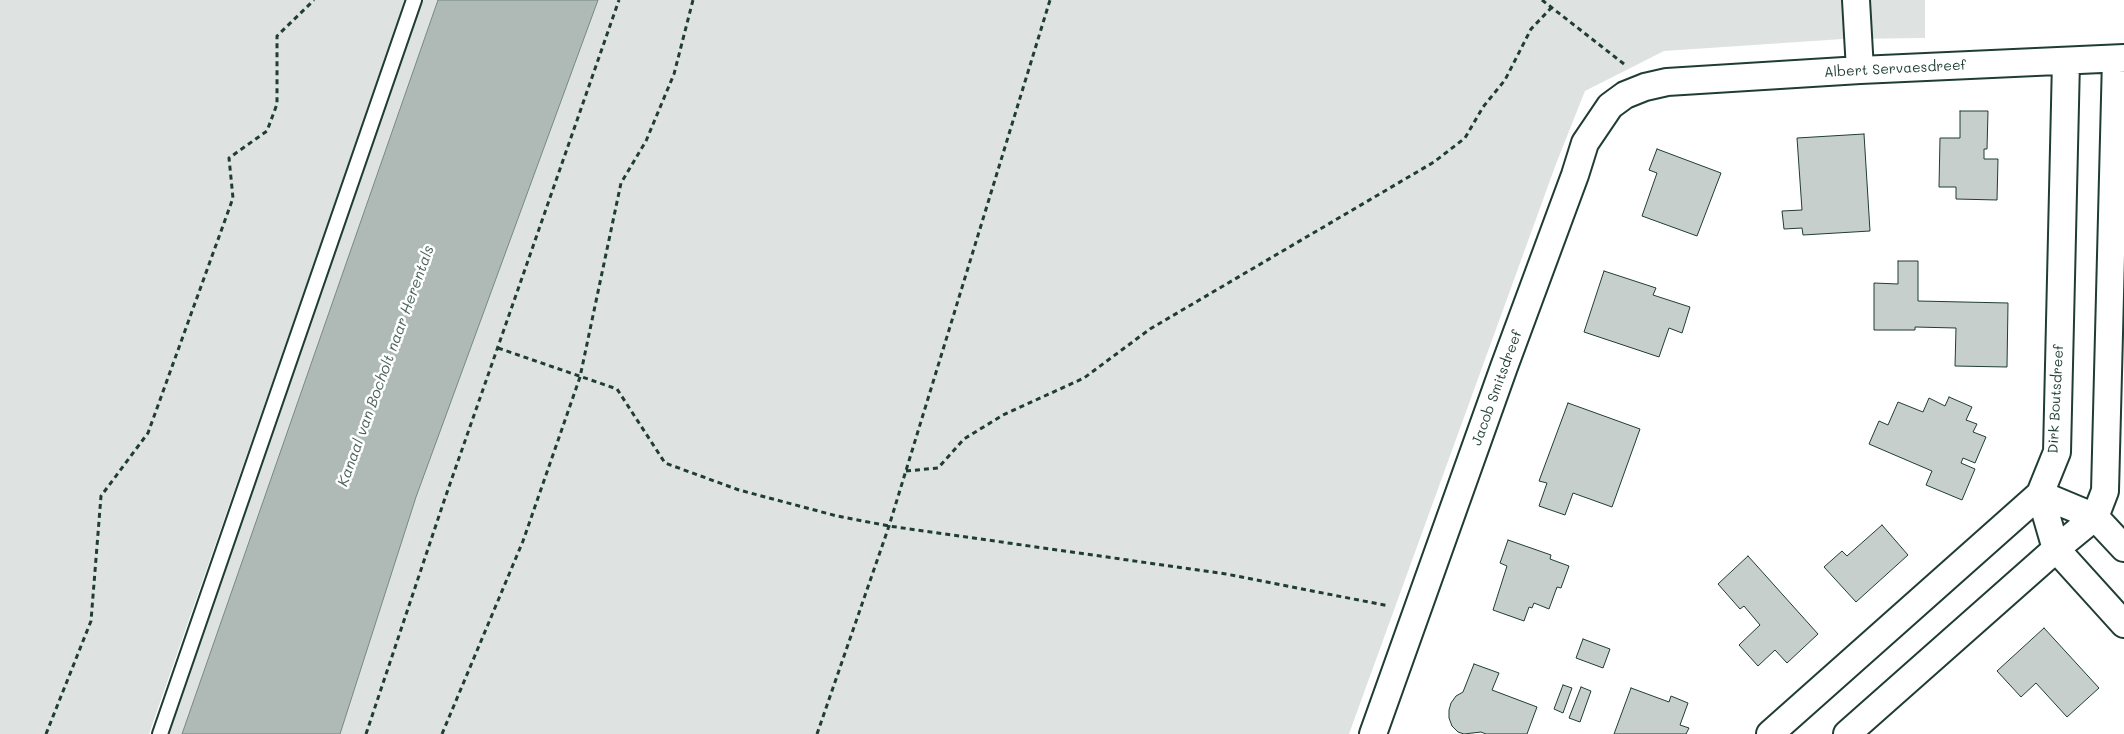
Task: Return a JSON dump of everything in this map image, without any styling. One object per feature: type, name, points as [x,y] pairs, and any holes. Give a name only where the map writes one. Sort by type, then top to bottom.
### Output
[{"type":"street","points":[[1856,0],[1860,70]]},
{"type":"street","points":[[1848,734],[2056,548],[2096,517],[2105,491],[2120,58]]},
{"type":"street","name":"Albert Servaesdreef","points":[[1656,84],[1860,70],[2120,58]]},
{"type":"street","name":"Dirk Boutsdreef","points":[[1770,734],[2040,494],[2057,452],[2066,61]]},
{"type":"street","name":"Jacob Smitsdreef","points":[[1373,734],[1504,367],[1575,175],[1585,142],[1610,106],[1625,95],[1656,84]]},
{"type":"street","points":[[2040,494],[2096,517],[2124,548]]},
{"type":"street","points":[[2040,494],[2056,548],[2124,624]]},
{"type":"lane","points":[[160,734],[414,0]]},
{"type":"path","points":[[46,734],[91,620],[100,496],[148,433],[233,198],[229,158],[267,131],[277,104],[277,36],[314,0]]},
{"type":"path","points":[[366,734],[619,0]]},
{"type":"path","points":[[442,734],[523,541],[580,377],[621,183],[646,141],[674,74],[693,0]]},
{"type":"path","points":[[817,734],[889,526],[1050,0]]},
{"type":"path","points":[[1542,0],[1656,84]]},
{"type":"path","points":[[906,471],[938,468],[964,439],[1003,416],[1084,378],[1150,329],[1434,162],[1465,138],[1483,107],[1505,80],[1531,29],[1552,8]]},
{"type":"path","points":[[498,348],[617,389],[665,463],[739,490],[837,516],[889,526],[1226,574],[1417,611]]},
{"type":"shaded area","points":[[0,0],[406,0],[149,734],[0,734]]},
{"type":"shaded area","points":[[420,0],[438,0],[182,734],[168,734]]},
{"type":"shaded area","points":[[598,0],[1925,0],[1925,38],[1843,39],[1664,51],[1585,91],[1556,164],[1349,734],[340,734],[416,497]]},
{"type":"water","name":"Kanaal van Bocholt naar Herentals","points":[[438,0],[598,0],[416,497],[340,734],[182,734]]},
{"type":"building","points":[[1960,111],[1988,111],[1987,149],[1984,149],[1984,159],[1998,159],[1997,200],[1956,199],[1956,187],[1939,187],[1940,138],[1960,138]]},
{"type":"building","points":[[1864,134],[1870,231],[1803,235],[1802,228],[1784,229],[1782,211],[1802,210],[1797,138]]},
{"type":"building","points":[[1657,149],[1721,173],[1697,236],[1642,216],[1657,173],[1649,170]]},
{"type":"building","points":[[1898,261],[1918,261],[1918,301],[2008,303],[2007,367],[1955,366],[1956,328],[1915,327],[1915,330],[1874,330],[1874,283],[1898,284]]},
{"type":"building","points":[[1604,271],[1656,288],[1653,295],[1690,307],[1682,333],[1669,328],[1659,357],[1584,332]]},
{"type":"building","points":[[1949,397],[1972,407],[1966,420],[1977,424],[1973,432],[1986,437],[1975,463],[1963,458],[1961,463],[1975,469],[1962,500],[1926,485],[1932,471],[1869,444],[1879,421],[1888,425],[1898,402],[1923,412],[1929,398],[1945,406]]},
{"type":"building","points":[[1568,403],[1640,429],[1612,507],[1573,493],[1565,515],[1539,506],[1547,483],[1539,481]]},
{"type":"building","points":[[1882,525],[1908,555],[1856,602],[1824,567],[1842,551],[1847,556]]},
{"type":"building","points":[[1508,540],[1551,555],[1550,559],[1569,566],[1561,588],[1557,587],[1549,609],[1534,603],[1532,608],[1529,607],[1524,621],[1493,610],[1507,566],[1500,563]]},
{"type":"building","points":[[1748,556],[1818,634],[1787,663],[1775,650],[1758,666],[1739,645],[1760,625],[1744,606],[1740,609],[1718,584]]},
{"type":"building","points":[[2044,628],[2099,688],[2067,717],[2036,683],[2021,697],[1997,671]]},
{"type":"building","points":[[1583,639],[1610,649],[1603,668],[1576,658]]},
{"type":"building","points":[[1474,664],[1499,673],[1492,690],[1537,707],[1527,734],[1486,734],[1481,732],[1464,734],[1458,732],[1452,726],[1449,718],[1451,703],[1456,696],[1463,692]]},
{"type":"building","points":[[1563,685],[1572,688],[1563,713],[1554,709]]},
{"type":"building","points":[[1581,687],[1591,691],[1580,722],[1569,718]]},
{"type":"building","points":[[1631,688],[1669,702],[1671,696],[1688,703],[1680,725],[1689,728],[1686,734],[1614,734]]}]
